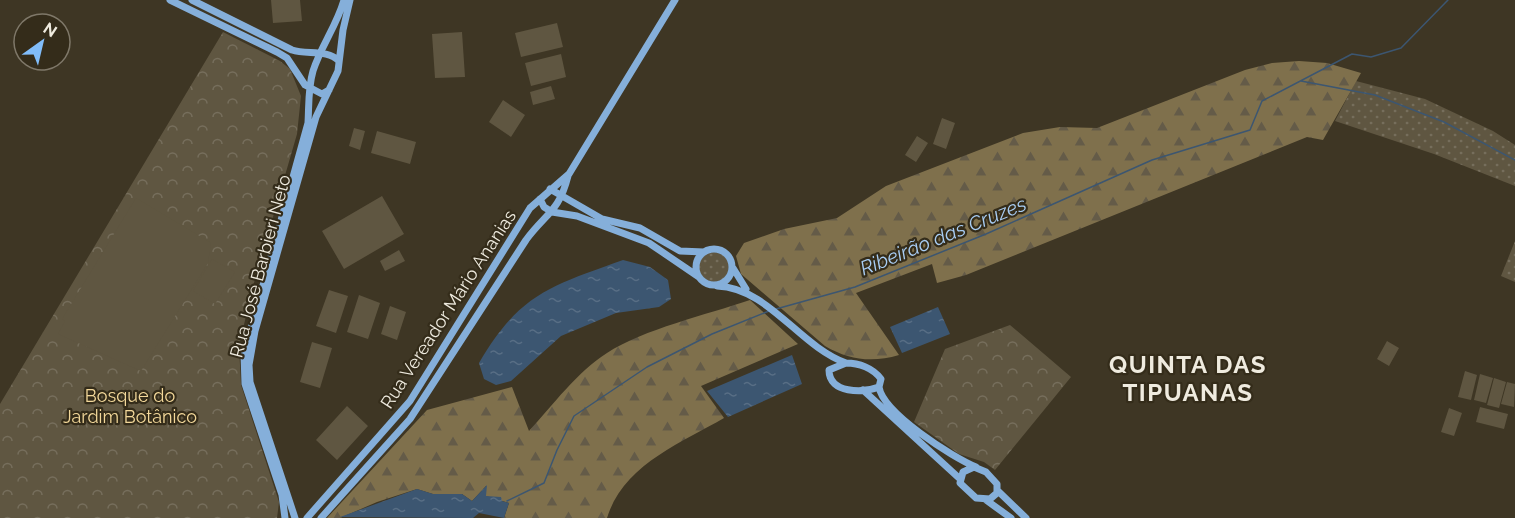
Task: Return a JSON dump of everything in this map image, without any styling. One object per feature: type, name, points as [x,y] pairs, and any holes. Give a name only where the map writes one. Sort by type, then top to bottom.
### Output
[{"type":"street","points":[[170,0],[287,58],[309,88],[318,93],[329,90]]},
{"type":"street","points":[[192,0],[292,50],[304,54],[330,55],[339,61],[344,22],[350,0]]},
{"type":"street","points":[[320,54],[337,22],[344,0]]},
{"type":"street","name":"Rua Vereador Mário Ananias","points":[[321,518],[410,418],[537,224],[552,212],[562,194],[568,174],[675,0]]},
{"type":"street","name":"Rua José Barbieri Neto","points":[[285,518],[282,495],[251,404],[243,365],[250,329],[308,123],[309,88],[320,54]]},
{"type":"street","name":"Rua José Barbieri Neto","points":[[295,518],[256,403],[249,365],[255,331],[314,126],[336,78],[339,61]]},
{"type":"street","name":"Rua Vereador Mário Ananias","points":[[307,518],[410,401],[530,208],[568,174]]},
{"type":"street","points":[[550,189],[602,219],[640,228],[680,251],[704,252],[713,249],[722,251],[732,263],[738,279],[754,297],[821,351],[846,363],[864,366],[877,374],[881,379],[879,387],[890,407],[947,452],[976,467],[994,480],[998,491],[1026,518]]},
{"type":"street","points":[[540,199],[544,207],[552,212],[577,216],[649,243],[705,283],[733,286],[754,297]]},
{"type":"street","points":[[699,277],[697,261],[704,252]]},
{"type":"street","points":[[717,286],[731,275],[732,263]]},
{"type":"street","points":[[821,351],[831,367],[829,374],[840,387],[863,390],[879,387]]},
{"type":"street","points":[[831,367],[846,363]]},
{"type":"street","points":[[863,390],[959,478],[967,492],[986,501],[1011,518]]},
{"type":"street","points":[[959,478],[967,469],[976,467]]},
{"type":"street","points":[[986,501],[998,491]]},
{"type":"green space","points":[[271,0],[300,0],[302,21],[273,23]]},
{"type":"green space","points":[[557,23],[563,47],[521,57],[515,33]]},
{"type":"green space","name":"Bosque do Jardim Botânico","points":[[223,32],[280,61],[290,69],[301,96],[297,134],[253,286],[239,346],[241,385],[279,502],[277,518],[0,518],[0,404]]},
{"type":"green space","points":[[462,32],[465,77],[435,78],[432,34]]},
{"type":"green space","points":[[561,54],[566,77],[531,86],[525,63]]},
{"type":"green space","points":[[1299,61],[1327,63],[1361,73],[1323,140],[1307,137],[966,275],[937,283],[932,264],[856,293],[899,355],[879,359],[861,359],[834,351],[825,346],[741,274],[736,256],[744,243],[784,229],[837,218],[886,186],[1023,133],[1060,127],[1097,128],[1245,70],[1272,63]]},
{"type":"green space","points":[[1356,81],[1425,99],[1493,131],[1515,145],[1515,186],[1434,154],[1335,121]]},
{"type":"green space","points":[[551,86],[555,99],[533,105],[530,92]]},
{"type":"green space","points":[[503,100],[525,115],[511,137],[489,122]]},
{"type":"green space","points":[[942,118],[955,123],[946,149],[933,144]]},
{"type":"green space","points":[[354,128],[365,131],[360,150],[349,146]]},
{"type":"green space","points":[[377,131],[416,142],[410,164],[371,153]]},
{"type":"green space","points":[[917,136],[928,143],[916,162],[905,155]]},
{"type":"green space","points":[[382,196],[404,234],[344,269],[322,231]]},
{"type":"green space","points":[[136,198],[211,243],[208,263],[141,371],[58,334],[65,321],[62,319]]},
{"type":"green space","points":[[1515,241],[1515,282],[1501,276]]},
{"type":"green space","points":[[399,250],[405,261],[385,271],[380,261]]},
{"type":"green space","points":[[714,252],[724,257],[729,267],[724,277],[714,282],[704,277],[699,267],[704,257]]},
{"type":"green space","points":[[212,259],[235,272],[215,304],[193,291]]},
{"type":"green space","points":[[329,290],[348,296],[336,333],[316,326]]},
{"type":"green space","points":[[359,295],[380,303],[368,339],[347,332]]},
{"type":"green space","points":[[750,300],[798,344],[701,386],[724,418],[672,447],[640,470],[615,500],[607,518],[504,518],[509,503],[486,496],[486,486],[472,501],[462,494],[433,494],[417,489],[377,502],[340,518],[327,518],[427,410],[512,387],[529,431],[575,379],[596,361],[622,344],[676,323]]},
{"type":"green space","points":[[390,306],[406,312],[397,340],[381,334]]},
{"type":"green space","points":[[1010,325],[1071,377],[995,470],[984,462],[959,454],[914,422],[945,349]]},
{"type":"green space","points":[[1387,341],[1399,348],[1389,366],[1377,359]]},
{"type":"green space","points":[[312,342],[332,348],[320,388],[300,382]]},
{"type":"green space","points":[[1465,371],[1477,375],[1471,400],[1458,397]]},
{"type":"green space","points":[[1480,374],[1493,378],[1486,403],[1474,400]]},
{"type":"green space","points":[[1494,378],[1506,382],[1499,408],[1487,405]]},
{"type":"green space","points":[[1507,382],[1515,384],[1514,407],[1501,404]]},
{"type":"green space","points":[[347,406],[368,426],[337,460],[316,440]]},
{"type":"green space","points":[[1480,407],[1508,414],[1504,429],[1476,422]]},
{"type":"green space","points":[[1449,408],[1462,413],[1454,436],[1441,432]]},
{"type":"water","points":[[623,260],[650,267],[668,280],[671,299],[659,307],[616,313],[561,336],[511,381],[496,385],[484,379],[479,363],[509,321],[524,307],[539,295],[557,286]]},
{"type":"water","points":[[938,307],[950,334],[902,353],[890,327]]},
{"type":"water","points":[[792,355],[802,384],[728,417],[707,391]]},
{"type":"water","points":[[487,485],[486,496],[501,497],[502,501],[509,503],[504,518],[479,513],[473,518],[340,517],[417,489],[433,494],[462,494],[472,501]]},
{"type":"waterway","name":"Ribeirão das Cruzes","points":[[776,309],[855,287],[986,234],[1152,160],[1250,130],[1262,101],[1352,54],[1371,57],[1401,48],[1448,0]]},
{"type":"waterway","points":[[1301,81],[1375,95],[1444,122],[1515,160]]},
{"type":"waterway","name":"Ribeirão das Cruzes","points":[[507,501],[544,483],[574,416],[647,367],[712,334],[769,311]]},
{"type":"district","name":"QUINTA DAS TIPUANAS","points":[[1188,378]]}]
